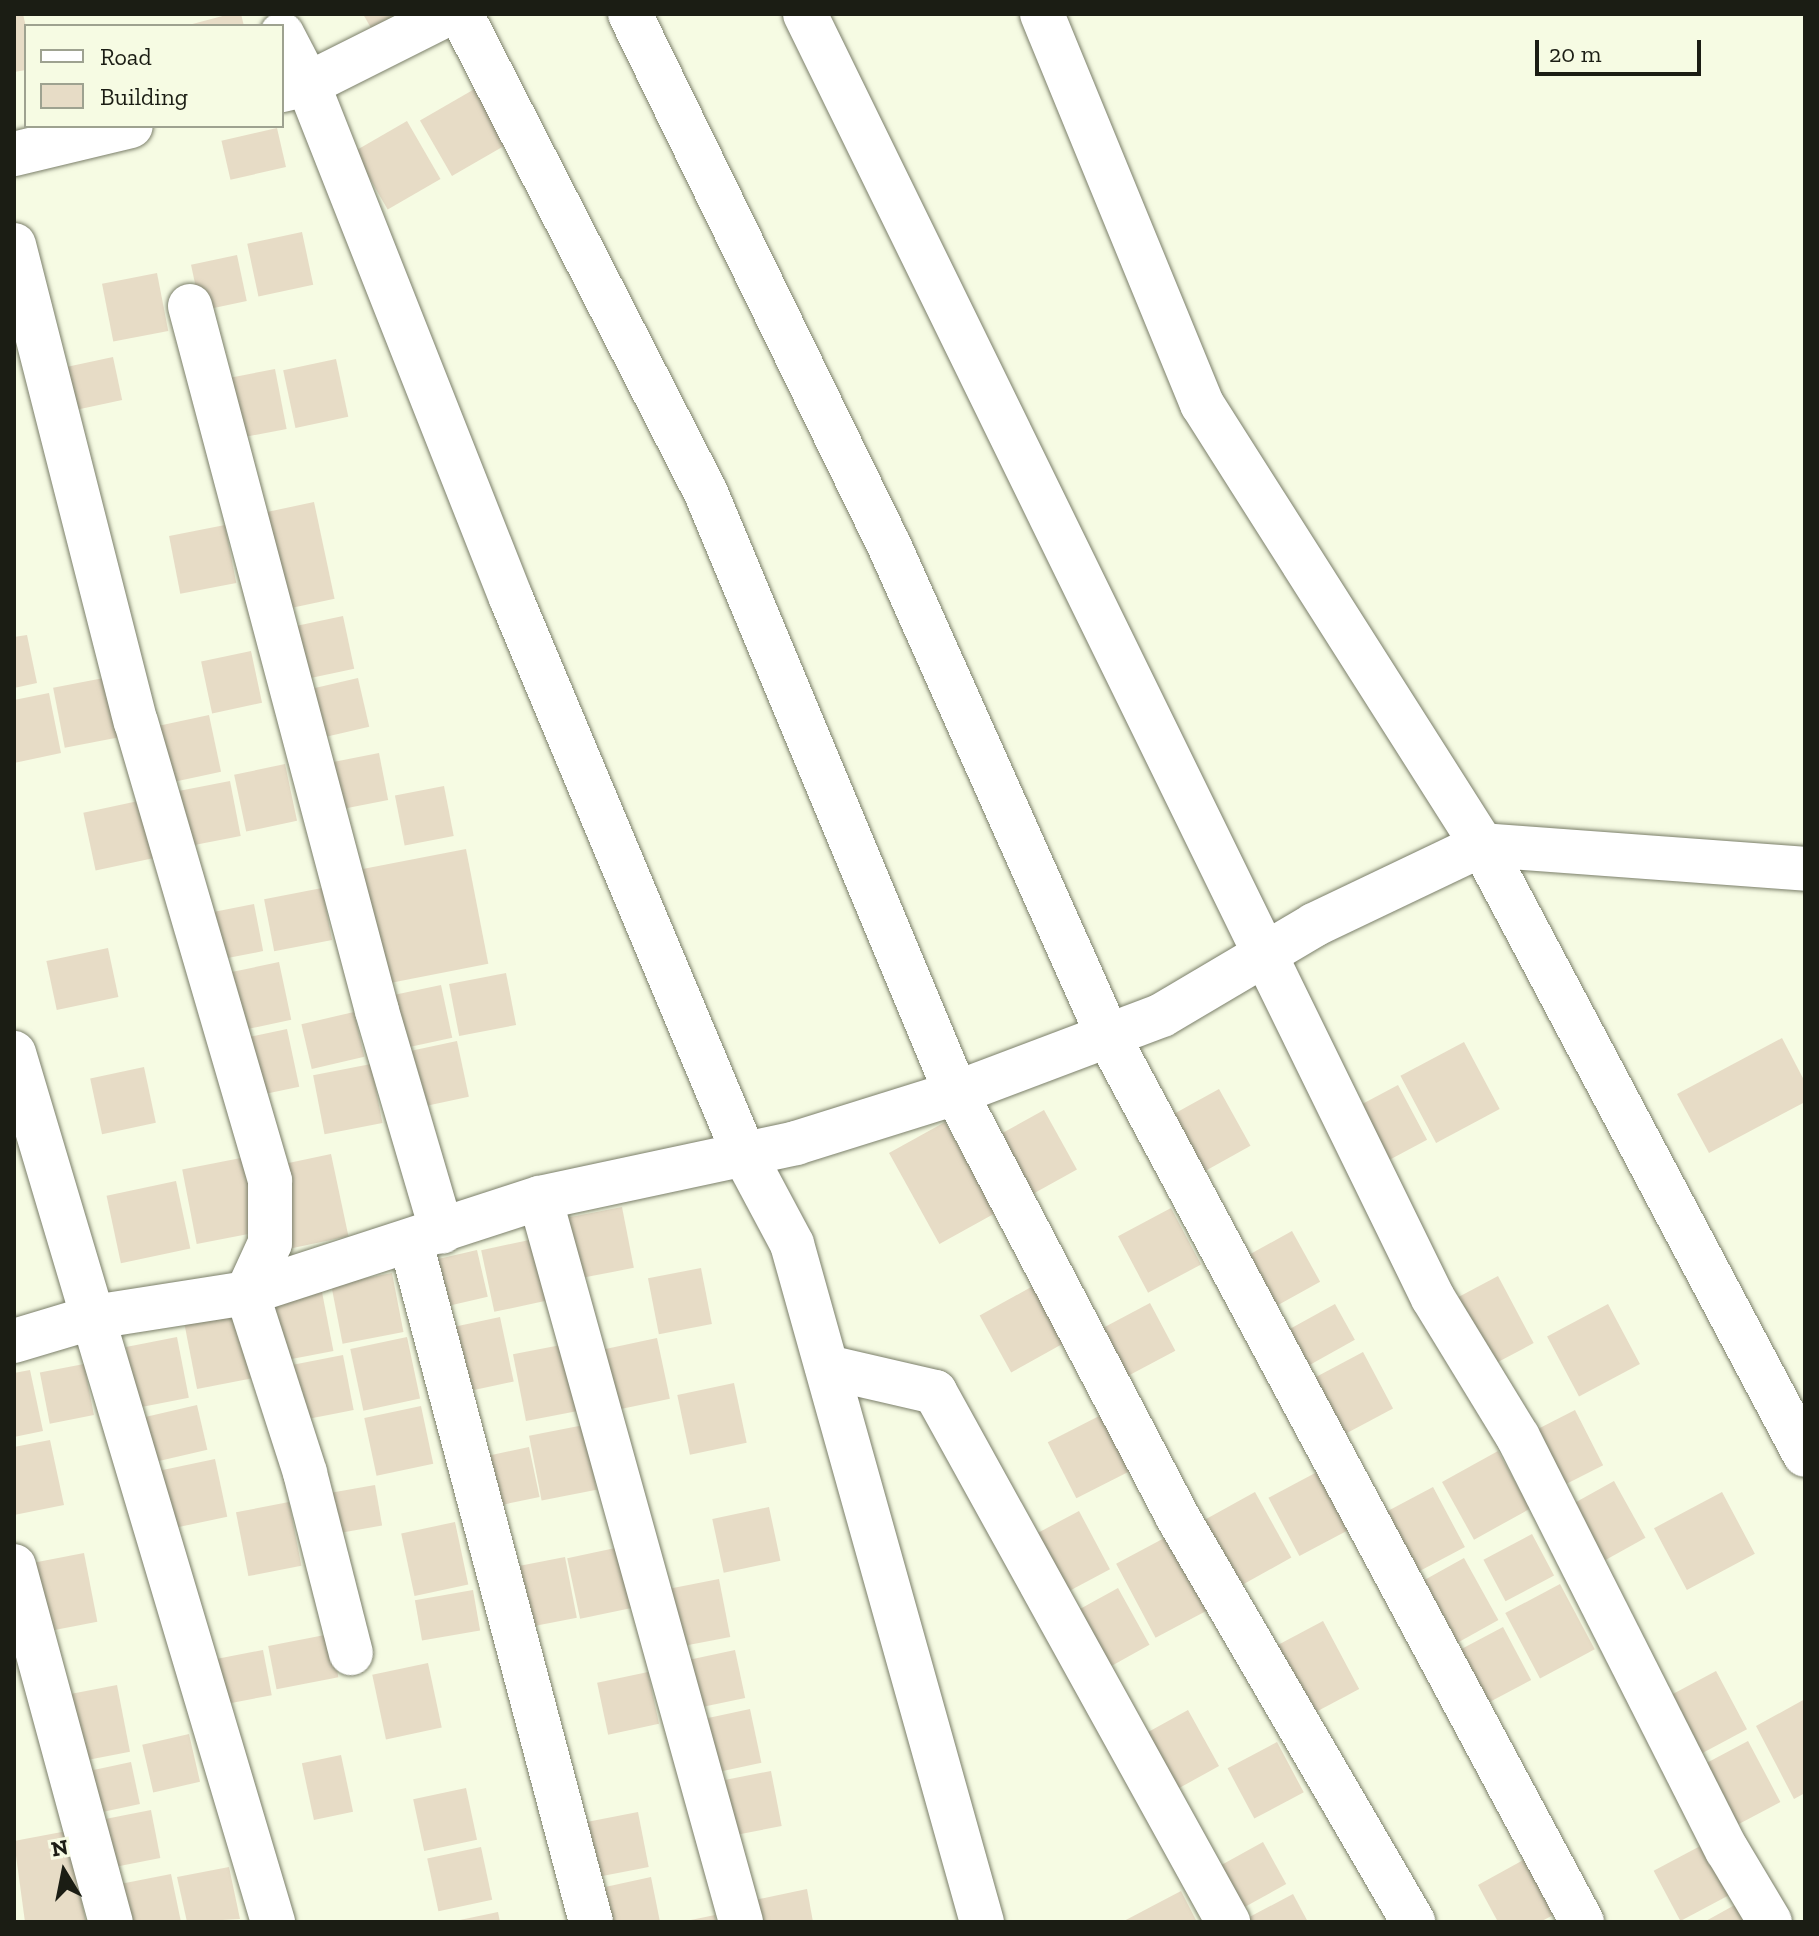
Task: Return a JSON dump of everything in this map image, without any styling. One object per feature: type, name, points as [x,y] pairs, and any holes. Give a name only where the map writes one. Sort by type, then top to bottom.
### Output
[{"type":"street","points":[[295,87],[448,14]]},
{"type":"street","points":[[461,14],[706,493],[956,1093],[1177,1516],[1413,1922]]},
{"type":"street","points":[[630,14],[889,545],[1108,1036],[1582,1922]]},
{"type":"street","points":[[805,14],[1433,1298],[1518,1437],[1727,1850],[1770,1922]]},
{"type":"street","points":[[1042,14],[1202,404],[1482,845],[1805,1455]]},
{"type":"street","points":[[284,42],[295,87],[744,1154],[792,1244],[982,1922]]},
{"type":"street","points":[[14,154],[123,128]]},
{"type":"street","points":[[14,245],[136,722],[270,1181],[270,1243],[247,1293],[305,1473],[351,1653]]},
{"type":"street","points":[[190,306],[373,996],[427,1237],[591,1922]]},
{"type":"street","points":[[14,1341],[94,1317],[247,1293],[540,1198],[744,1154],[956,1093],[1162,1015],[1264,954],[1482,845],[1805,869]]},
{"type":"street","points":[[14,1053],[273,1922]]},
{"type":"street","points":[[540,1198],[741,1922]]},
{"type":"street","points":[[827,1367],[935,1392],[1228,1922]]},
{"type":"street","points":[[14,1566],[111,1922]]},
{"type":"building","points":[[14,14],[23,14],[24,70],[14,72]]},
{"type":"building","points":[[241,14],[244,24],[192,24]]},
{"type":"building","points":[[363,14],[396,14],[371,28]]},
{"type":"building","points":[[478,87],[510,142],[452,176],[420,120]]},
{"type":"building","points":[[407,121],[440,179],[388,210],[354,152]]},
{"type":"building","points":[[277,128],[286,167],[230,180],[221,141]]},
{"type":"building","points":[[302,232],[313,285],[258,296],[247,244]]},
{"type":"building","points":[[237,255],[247,301],[201,311],[191,265]]},
{"type":"building","points":[[157,273],[168,331],[113,342],[102,284]]},
{"type":"building","points":[[113,357],[122,400],[67,412],[58,369]]},
{"type":"building","points":[[336,359],[348,417],[295,428],[283,370]]},
{"type":"building","points":[[275,369],[287,429],[237,439],[225,379]]},
{"type":"building","points":[[314,502],[335,599],[277,611],[256,514]]},
{"type":"building","points":[[225,525],[236,583],[180,594],[169,536]]},
{"type":"building","points":[[343,616],[354,669],[302,680],[291,627]]},
{"type":"building","points":[[27,635],[37,683],[14,688],[14,637]]},
{"type":"building","points":[[251,651],[262,703],[212,713],[201,662]]},
{"type":"building","points":[[114,676],[126,736],[65,748],[53,688]]},
{"type":"building","points":[[358,678],[369,727],[318,739],[306,690]]},
{"type":"building","points":[[49,693],[61,753],[14,763],[14,700]]},
{"type":"building","points":[[209,715],[221,772],[166,783],[154,727]]},
{"type":"building","points":[[379,753],[388,800],[332,811],[323,764]]},
{"type":"building","points":[[285,764],[297,821],[246,832],[234,775]]},
{"type":"building","points":[[230,781],[241,836],[183,847],[172,792]]},
{"type":"building","points":[[444,786],[454,836],[405,846],[395,796]]},
{"type":"building","points":[[143,800],[155,858],[96,870],[83,813]]},
{"type":"building","points":[[466,849],[488,964],[373,986],[351,871]]},
{"type":"building","points":[[322,888],[332,940],[274,951],[264,899]]},
{"type":"building","points":[[254,904],[263,951],[216,960],[207,913]]},
{"type":"building","points":[[108,948],[118,997],[57,1010],[46,961]]},
{"type":"building","points":[[279,962],[291,1020],[236,1032],[223,974]]},
{"type":"building","points":[[506,973],[516,1025],[459,1036],[449,984]]},
{"type":"building","points":[[441,985],[452,1038],[401,1049],[390,996]]},
{"type":"building","points":[[354,1012],[364,1057],[312,1069],[301,1024]]},
{"type":"building","points":[[287,1029],[299,1087],[252,1097],[240,1039]]},
{"type":"building","points":[[1782,1038],[1805,1082],[1805,1102],[1709,1153],[1677,1094]]},
{"type":"building","points":[[457,1041],[469,1097],[421,1107],[409,1051]]},
{"type":"building","points":[[1464,1042],[1500,1109],[1436,1143],[1400,1076]]},
{"type":"building","points":[[371,1064],[382,1123],[325,1134],[313,1075]]},
{"type":"building","points":[[144,1067],[156,1123],[102,1134],[90,1078]]},
{"type":"building","points":[[1398,1085],[1427,1140],[1375,1167],[1346,1113]]},
{"type":"building","points":[[1219,1089],[1251,1146],[1199,1174],[1167,1118]]},
{"type":"building","points":[[1044,1110],[1077,1169],[1022,1200],[989,1141]]},
{"type":"building","points":[[945,1122],[995,1213],[939,1244],[889,1153]]},
{"type":"building","points":[[331,1154],[348,1236],[292,1248],[274,1166]]},
{"type":"building","points":[[246,1157],[261,1232],[197,1244],[182,1169]]},
{"type":"building","points":[[176,1181],[190,1248],[121,1263],[107,1196]]},
{"type":"building","points":[[622,1207],[634,1268],[576,1279],[564,1218]]},
{"type":"building","points":[[1171,1208],[1201,1265],[1148,1293],[1118,1236]]},
{"type":"building","points":[[1292,1231],[1320,1282],[1266,1312],[1238,1261]]},
{"type":"building","points":[[534,1239],[547,1301],[494,1312],[481,1250]]},
{"type":"building","points":[[477,1250],[488,1297],[438,1308],[427,1261]]},
{"type":"building","points":[[701,1268],[712,1324],[659,1334],[648,1278]]},
{"type":"building","points":[[392,1273],[403,1332],[343,1344],[331,1285]]},
{"type":"building","points":[[1498,1276],[1534,1343],[1483,1370],[1448,1303]]},
{"type":"building","points":[[1033,1286],[1065,1343],[1011,1372],[980,1316]]},
{"type":"building","points":[[322,1292],[333,1351],[278,1362],[267,1303]]},
{"type":"building","points":[[1150,1303],[1175,1351],[1127,1377],[1101,1329]]},
{"type":"building","points":[[1335,1304],[1355,1340],[1302,1369],[1282,1334]]},
{"type":"building","points":[[1608,1304],[1640,1364],[1579,1396],[1547,1336]]},
{"type":"building","points":[[242,1311],[255,1378],[197,1389],[184,1322]]},
{"type":"building","points":[[500,1317],[514,1382],[459,1393],[445,1329]]},
{"type":"building","points":[[177,1337],[189,1398],[138,1408],[126,1347]]},
{"type":"building","points":[[407,1337],[420,1399],[363,1411],[350,1349]]},
{"type":"building","points":[[657,1338],[670,1399],[616,1410],[603,1349]]},
{"type":"building","points":[[566,1344],[579,1411],[526,1421],[513,1354]]},
{"type":"building","points":[[1363,1352],[1393,1409],[1335,1439],[1305,1383]]},
{"type":"building","points":[[343,1355],[354,1410],[299,1421],[288,1366]]},
{"type":"building","points":[[84,1364],[94,1415],[50,1424],[40,1373]]},
{"type":"building","points":[[30,1370],[43,1431],[14,1437],[14,1373]]},
{"type":"building","points":[[734,1383],[747,1443],[690,1455],[677,1395]]},
{"type":"building","points":[[197,1405],[207,1450],[156,1462],[145,1417]]},
{"type":"building","points":[[421,1406],[433,1464],[377,1476],[364,1418]]},
{"type":"building","points":[[1575,1410],[1603,1465],[1552,1491],[1524,1436]]},
{"type":"building","points":[[1103,1414],[1132,1470],[1076,1498],[1048,1442]]},
{"type":"building","points":[[584,1425],[597,1490],[542,1500],[529,1436]]},
{"type":"building","points":[[50,1440],[64,1505],[14,1515],[14,1447]]},
{"type":"building","points":[[529,1447],[540,1497],[491,1507],[480,1457]]},
{"type":"building","points":[[1498,1451],[1530,1509],[1474,1540],[1442,1482]]},
{"type":"building","points":[[215,1459],[227,1517],[172,1529],[159,1471]]},
{"type":"building","points":[[1317,1472],[1348,1530],[1299,1556],[1268,1498]]},
{"type":"building","points":[[1614,1481],[1646,1538],[1597,1565],[1566,1508]]},
{"type":"building","points":[[375,1485],[382,1525],[334,1534],[327,1494]]},
{"type":"building","points":[[1433,1487],[1465,1547],[1415,1573],[1384,1513]]},
{"type":"building","points":[[1255,1492],[1291,1558],[1239,1587],[1203,1521]]},
{"type":"building","points":[[1722,1492],[1755,1554],[1687,1590],[1654,1528]]},
{"type":"building","points":[[289,1502],[301,1566],[248,1576],[236,1512]]},
{"type":"building","points":[[769,1507],[780,1561],[724,1573],[712,1519]]},
{"type":"building","points":[[1079,1511],[1110,1569],[1057,1597],[1026,1539]]},
{"type":"building","points":[[455,1522],[468,1585],[415,1596],[401,1533]]},
{"type":"building","points":[[1532,1534],[1554,1575],[1506,1601],[1483,1560]]},
{"type":"building","points":[[1170,1535],[1209,1609],[1156,1638],[1116,1564]]},
{"type":"building","points":[[620,1547],[633,1608],[580,1619],[567,1558]]},
{"type":"building","points":[[84,1553],[97,1622],[40,1633],[27,1564]]},
{"type":"building","points":[[565,1557],[577,1618],[523,1628],[511,1567]]},
{"type":"building","points":[[1464,1558],[1498,1620],[1449,1647],[1415,1585]]},
{"type":"building","points":[[719,1579],[730,1637],[675,1648],[664,1590]]},
{"type":"building","points":[[1560,1584],[1595,1649],[1540,1678],[1505,1613]]},
{"type":"building","points":[[1118,1588],[1150,1645],[1098,1673],[1066,1617]]},
{"type":"building","points":[[473,1590],[480,1630],[422,1641],[415,1600]]},
{"type":"building","points":[[1323,1621],[1359,1689],[1309,1716],[1273,1648]]},
{"type":"building","points":[[1503,1627],[1531,1680],[1483,1705],[1455,1652]]},
{"type":"building","points":[[330,1634],[338,1677],[277,1689],[268,1646]]},
{"type":"building","points":[[263,1650],[272,1695],[220,1705],[211,1660]]},
{"type":"building","points":[[735,1650],[745,1698],[691,1709],[681,1661]]},
{"type":"building","points":[[428,1663],[442,1728],[386,1739],[372,1675]]},
{"type":"building","points":[[1716,1671],[1747,1729],[1693,1758],[1662,1700]]},
{"type":"building","points":[[648,1672],[659,1724],[608,1735],[597,1683]]},
{"type":"building","points":[[117,1685],[130,1752],[77,1762],[64,1695]]},
{"type":"building","points":[[1805,1699],[1805,1793],[1794,1799],[1756,1726]]},
{"type":"building","points":[[750,1709],[761,1763],[713,1773],[701,1719]]},
{"type":"building","points":[[1188,1710],[1219,1766],[1165,1796],[1134,1740]]},
{"type":"building","points":[[189,1734],[200,1782],[153,1793],[142,1745]]},
{"type":"building","points":[[1748,1741],[1780,1802],[1732,1828],[1699,1767]]},
{"type":"building","points":[[1277,1742],[1304,1792],[1254,1819],[1228,1768]]},
{"type":"building","points":[[341,1755],[353,1812],[314,1820],[302,1763]]},
{"type":"building","points":[[131,1762],[140,1804],[92,1814],[83,1772]]},
{"type":"building","points":[[771,1771],[782,1826],[731,1836],[720,1781]]},
{"type":"building","points":[[466,1788],[477,1840],[424,1851],[413,1799]]},
{"type":"building","points":[[151,1810],[160,1858],[104,1869],[95,1821]]},
{"type":"building","points":[[638,1812],[649,1867],[595,1877],[584,1822]]},
{"type":"building","points":[[67,1831],[86,1922],[25,1922],[14,1841]]},
{"type":"building","points":[[1263,1842],[1286,1884],[1234,1913],[1211,1871]]},
{"type":"building","points":[[1704,1844],[1731,1894],[1680,1921],[1654,1871]]},
{"type":"building","points":[[481,1847],[492,1900],[438,1911],[427,1858]]},
{"type":"building","points":[[1534,1854],[1563,1910],[1540,1922],[1498,1922],[1478,1885]]},
{"type":"building","points":[[229,1867],[240,1919],[187,1922],[177,1877]]},
{"type":"building","points":[[171,1874],[181,1922],[123,1922],[115,1885]]},
{"type":"building","points":[[651,1877],[660,1922],[603,1922],[596,1889]]},
{"type":"building","points":[[807,1889],[813,1922],[754,1922],[750,1901]]},
{"type":"building","points":[[1181,1891],[1197,1922],[1122,1922]]},
{"type":"building","points":[[1293,1894],[1308,1922],[1240,1922]]},
{"type":"building","points":[[1742,1901],[1753,1922],[1704,1922]]},
{"type":"building","points":[[498,1912],[500,1922],[455,1921]]},
{"type":"building","points":[[715,1915],[716,1922],[686,1922],[686,1921]]}]
